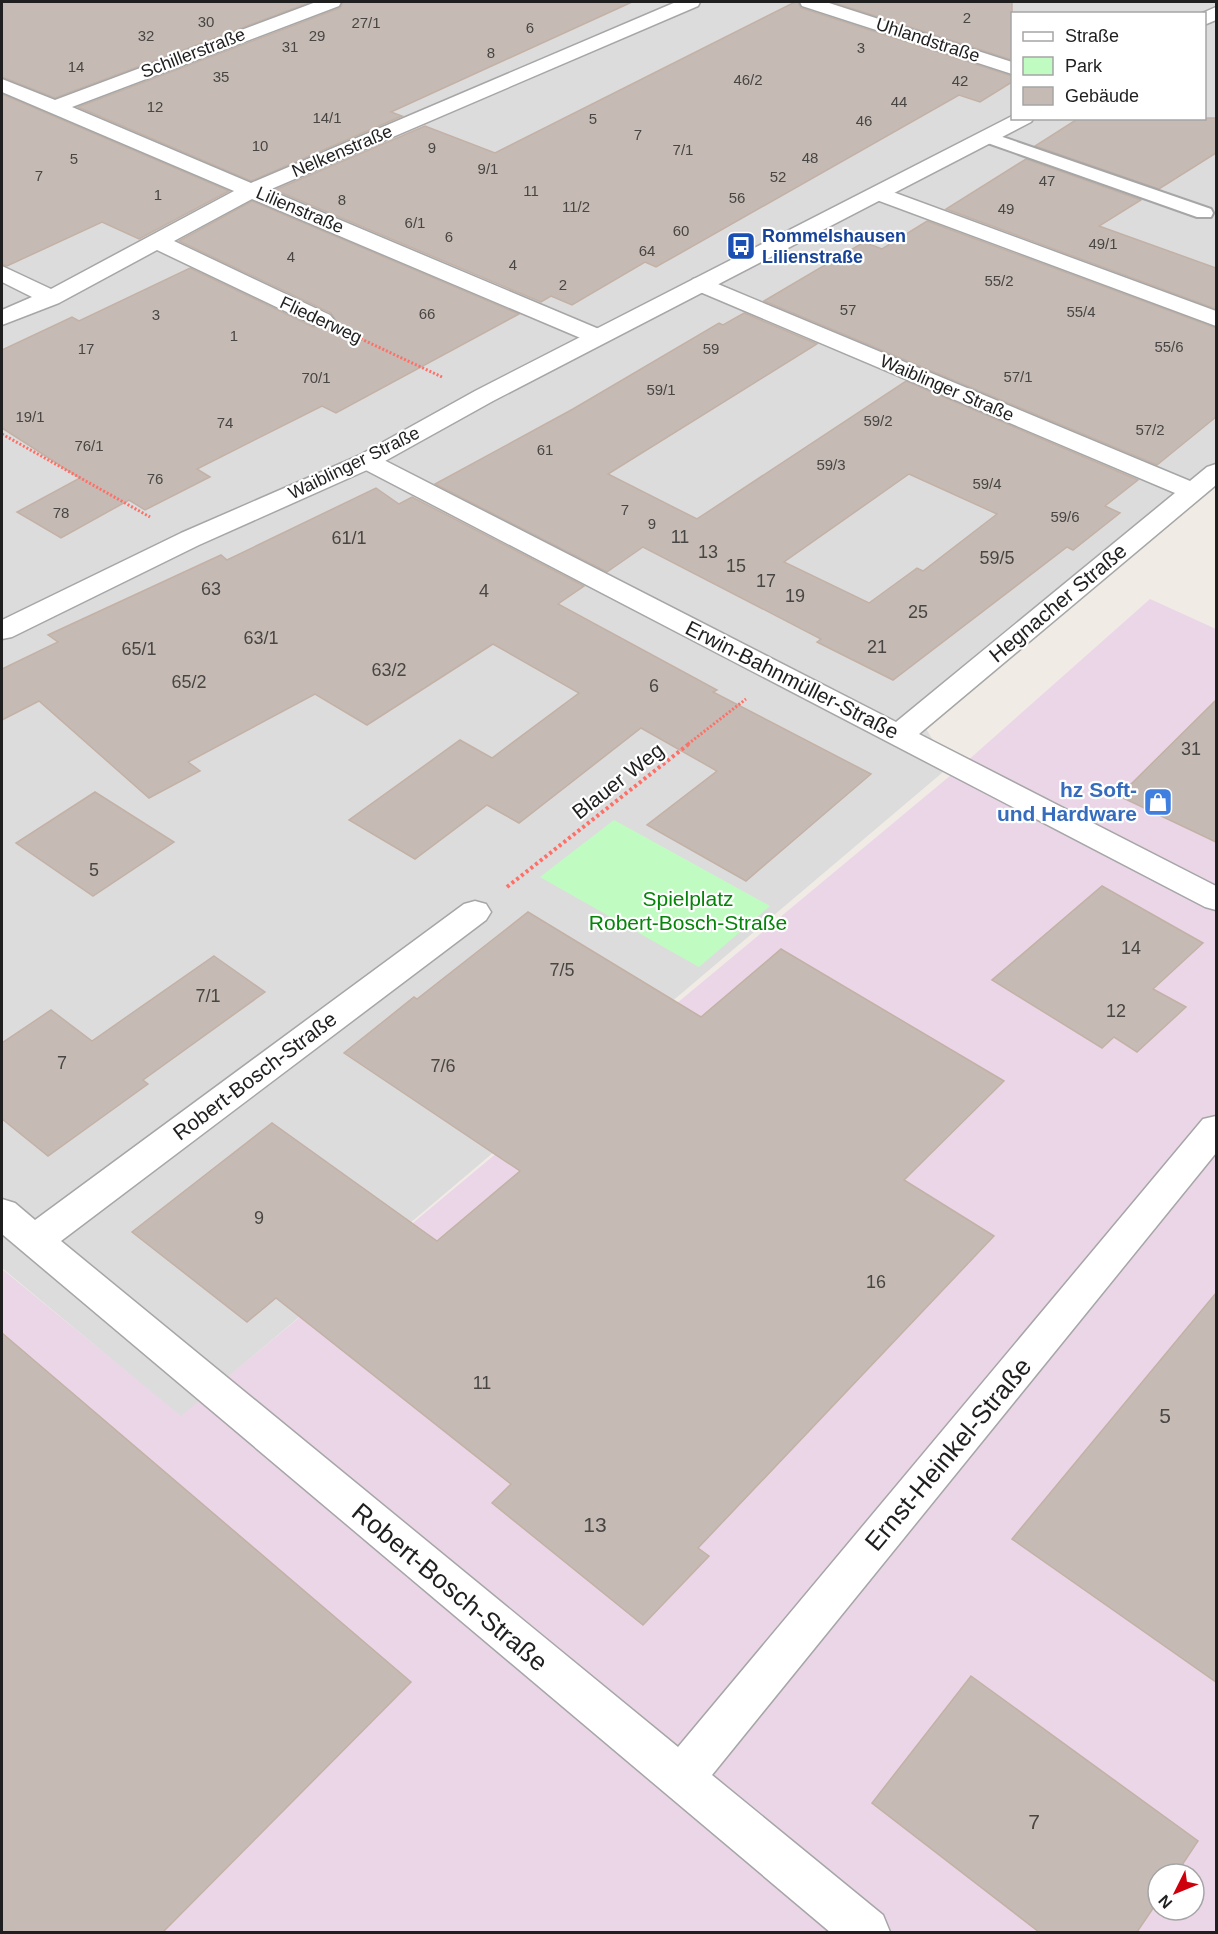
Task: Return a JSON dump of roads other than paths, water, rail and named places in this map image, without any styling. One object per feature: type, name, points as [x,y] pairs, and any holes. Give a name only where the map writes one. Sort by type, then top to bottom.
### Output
[{"type":"street","name":"Schillerstraße","points":[[55,107],[332,2]]},
{"type":"street","name":"Nelkenstraße","points":[[2,318],[51,298],[252,190],[691,2]]},
{"type":"street","name":"Uhlandstraße","points":[[809,2],[1011,68]]},
{"type":"street","name":"Lilienstraße","points":[[2,85],[598,337]]},
{"type":"street","name":"Waiblinger Straße","points":[[2,631],[190,539],[367,461],[484,396],[700,284],[882,194],[1020,120]]},
{"type":"street","points":[[882,194],[1216,319]]},
{"type":"street","name":"Fliederweg","points":[[159,242],[322,320]]},
{"type":"street","points":[[2,273],[51,298]]},
{"type":"street","name":"Waiblinger Straße","points":[[700,284],[1192,491]]},
{"type":"street","name":"Erwin-Bahnmüller-Straße","points":[[367,461],[1216,899]]},
{"type":"street","name":"Hegnacher Straße","points":[[899,735],[1216,471]]},
{"type":"street","name":"Robert-Bosch-Straße","points":[[35,1240],[475,912]]},
{"type":"street","name":"Ernst-Heinkel-Straße","points":[[680,1779],[1216,1130]]},
{"type":"street","name":"Robert-Bosch-Straße","points":[[2,1212],[866,1932]]},
{"type":"lane","points":[[988,137],[1204,213]]},
{"type":"place","name":"Rommelshausen Lilienstraße","points":[[741,246]]},
{"type":"place","name":"hz Soft- und Hardware","points":[[1158,802]]},
{"type":"park label","name":"Spielplatz Robert-Bosch-Straße","points":[[688,911]]}]
